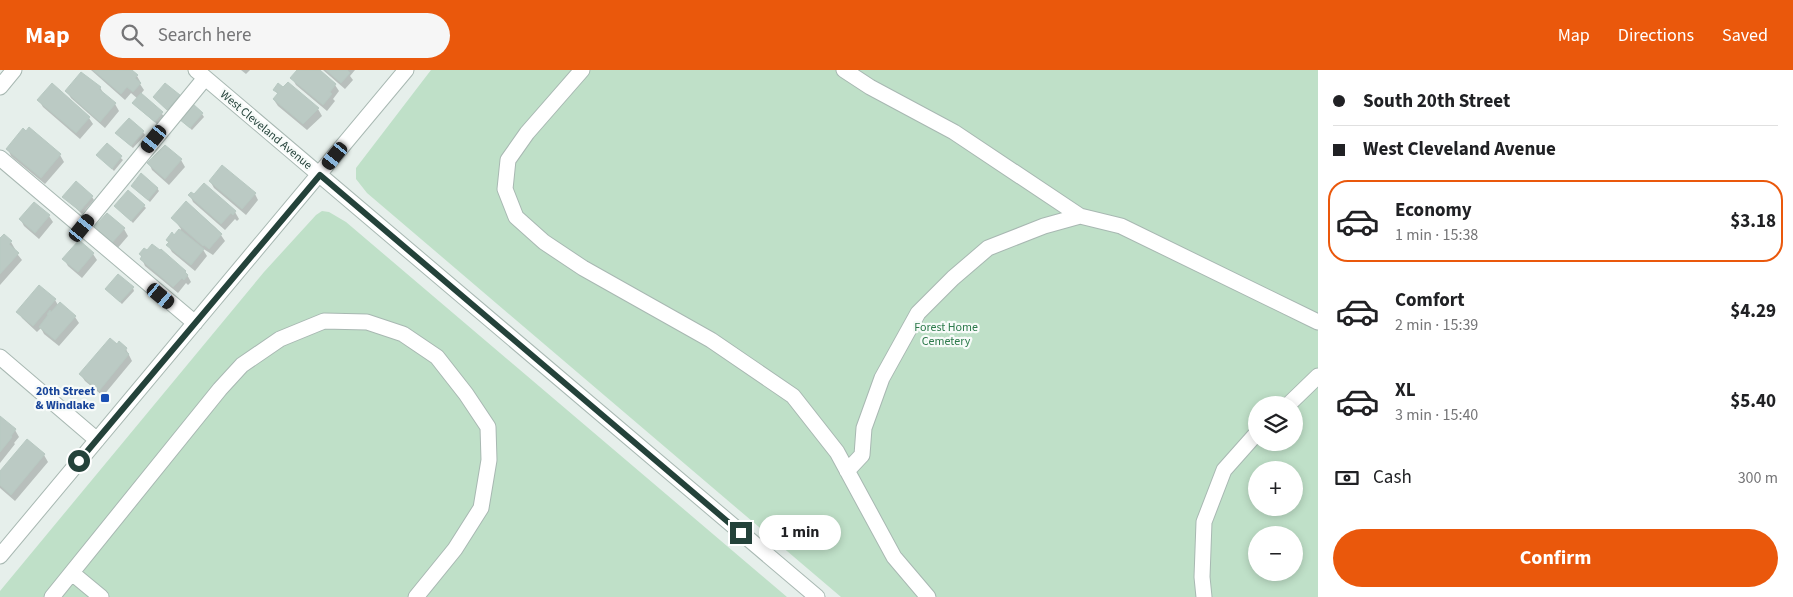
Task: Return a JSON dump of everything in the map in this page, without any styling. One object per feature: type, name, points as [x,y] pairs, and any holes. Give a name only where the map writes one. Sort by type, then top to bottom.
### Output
[{"type":"street","points":[[0,87],[14,70]]},
{"type":"street","points":[[0,556],[406,70]]},
{"type":"street","points":[[582,70],[527,133],[508,160],[505,189],[516,218],[544,242],[583,268],[711,340],[793,396],[837,452],[894,556],[928,597]]},
{"type":"street","points":[[844,70],[870,87],[954,132],[1080,216],[1121,226],[1318,322]]},
{"type":"street","points":[[82,228],[200,74]]},
{"type":"street","name":"West Cleveland Avenue","points":[[200,74],[817,597]]},
{"type":"street","points":[[0,158],[195,324]]},
{"type":"street","points":[[847,471],[862,455],[864,428],[882,378],[918,313],[953,278],[988,248],[1044,226],[1080,216]]},
{"type":"street","points":[[52,597],[242,365],[280,339],[324,321],[367,322],[403,334],[437,357],[466,394],[488,427],[489,460],[481,508],[456,549],[416,597]]},
{"type":"street","points":[[0,357],[97,440]]},
{"type":"street","points":[[1297,396],[1318,376]]},
{"type":"street","points":[[1204,597],[1202,577],[1204,522],[1224,470],[1248,443]]},
{"type":"street","points":[[72,573],[101,597]]},
{"type":"green space","name":"Forest Home Cemetery","points":[[431,70],[1318,70],[1318,597],[841,597],[367,193],[356,179],[356,168]]},
{"type":"green space","points":[[322,211],[329,212],[346,222],[787,597],[0,597],[0,591],[264,272],[316,215]]},
{"type":"building","points":[[93,70],[132,70],[138,75],[135,78],[141,83],[133,92],[127,87],[121,94]]},
{"type":"building","points":[[297,70],[320,70],[336,84],[330,92],[332,94],[323,105],[290,78]]},
{"type":"building","points":[[326,70],[347,70],[350,73],[341,83]]},
{"type":"building","points":[[81,72],[101,87],[99,89],[116,103],[100,122],[65,91]]},
{"type":"building","points":[[288,82],[319,108],[303,124],[273,99],[278,93],[273,90],[278,83],[283,87]]},
{"type":"building","points":[[52,83],[90,117],[76,133],[37,100]]},
{"type":"building","points":[[165,83],[180,95],[167,110],[153,97]]},
{"type":"building","points":[[141,93],[163,112],[155,122],[132,103]]},
{"type":"building","points":[[192,103],[203,113],[190,128],[179,119]]},
{"type":"building","points":[[129,118],[144,131],[131,146],[115,133]]},
{"type":"building","points":[[29,127],[61,154],[41,178],[6,149],[23,128],[26,131]]},
{"type":"building","points":[[107,143],[122,156],[112,169],[96,155]]},
{"type":"building","points":[[165,145],[182,159],[165,179],[147,163]]},
{"type":"building","points":[[222,165],[256,193],[242,209],[209,181]]},
{"type":"building","points":[[141,173],[158,188],[148,200],[131,186]]},
{"type":"building","points":[[76,181],[93,196],[80,211],[62,197]]},
{"type":"building","points":[[204,183],[236,211],[233,215],[231,213],[221,224],[188,195],[191,192],[194,194]]},
{"type":"building","points":[[128,190],[145,205],[131,221],[114,206]]},
{"type":"building","points":[[186,201],[222,234],[209,249],[171,218]]},
{"type":"building","points":[[34,202],[50,215],[35,233],[19,219]]},
{"type":"building","points":[[107,213],[125,228],[111,244],[93,228]]},
{"type":"building","points":[[179,229],[204,249],[191,265],[166,245],[169,242],[166,240],[172,232],[174,235]]},
{"type":"building","points":[[4,234],[12,241],[9,244],[19,253],[0,274],[0,238]]},
{"type":"building","points":[[79,240],[94,253],[78,272],[62,259]]},
{"type":"building","points":[[152,244],[161,249],[186,271],[188,275],[184,280],[182,278],[173,287],[140,259],[142,256],[139,254],[144,248],[147,250]]},
{"type":"building","points":[[118,274],[134,287],[120,302],[105,289]]},
{"type":"building","points":[[39,285],[56,299],[33,326],[16,312]]},
{"type":"building","points":[[60,302],[76,316],[55,340],[39,327],[50,310],[51,312]]},
{"type":"building","points":[[110,338],[117,344],[119,341],[127,348],[125,351],[129,354],[99,391],[79,374]]},
{"type":"building","points":[[0,416],[16,429],[0,452]]},
{"type":"building","points":[[27,439],[45,454],[11,495],[0,485],[0,471]]},
{"type":"place","name":"20th Street & Windlake","points":[[105,398]]},
{"type":"route","points":[[79,461],[320,175],[741,533]]}]
